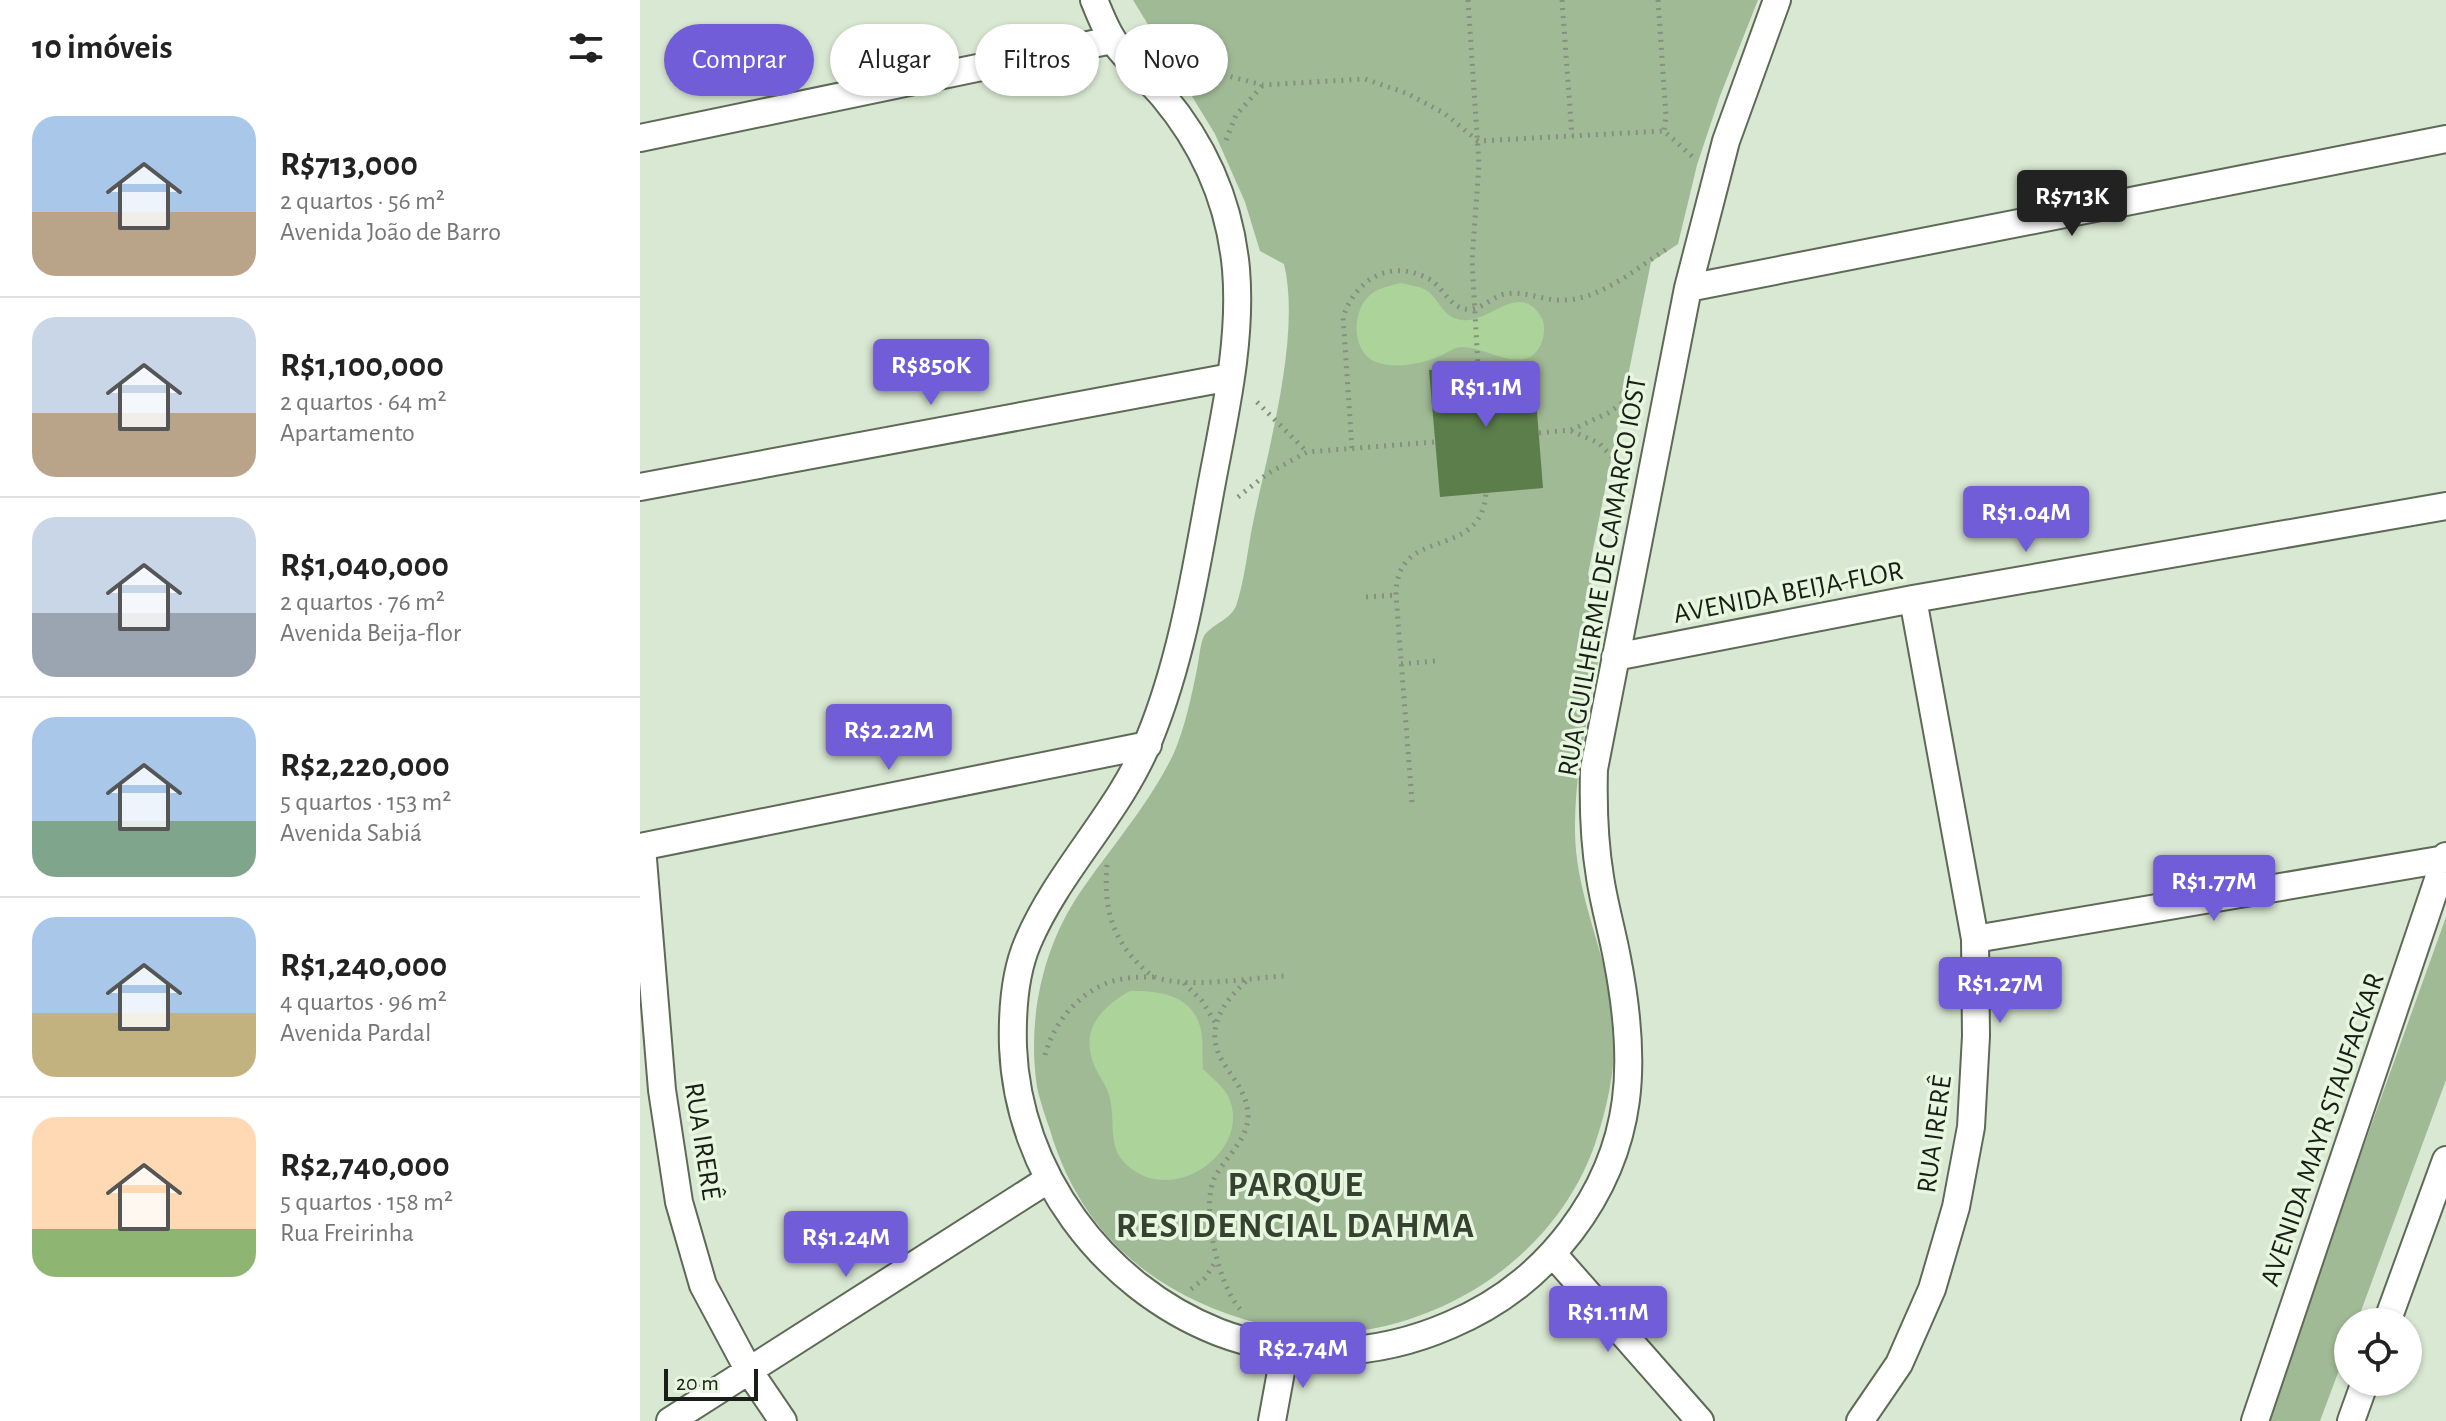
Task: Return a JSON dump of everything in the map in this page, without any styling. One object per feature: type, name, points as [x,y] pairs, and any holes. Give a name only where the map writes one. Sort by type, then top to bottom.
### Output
[{"type":"street","name":"RUA GUILHERME DE CAMARGO IOST","points":[[1094,0],[1112,40],[1164,97],[1192,136],[1215,177],[1229,226],[1236,270],[1236,321],[1231,377],[1202,536],[1169,686],[1148,745],[1114,805],[1046,907],[1025,947],[1012,1012],[1014,1063],[1026,1130],[1049,1179],[1096,1248],[1133,1284],[1175,1312],[1222,1334],[1285,1350],[1322,1352],[1373,1349],[1422,1337],[1469,1317],[1512,1290],[1553,1254],[1582,1216],[1607,1172],[1623,1124],[1629,1075],[1628,1024],[1593,831],[1594,769],[1688,288],[1726,141],[1777,0]]},
{"type":"street","points":[[640,138],[1112,40]]},
{"type":"street","points":[[1688,288],[2446,139]]},
{"type":"street","points":[[640,487],[1231,377]]},
{"type":"street","name":"AVENIDA BEIJA-FLOR","points":[[1615,657],[1913,599],[2446,506]]},
{"type":"street","name":"RUA IRERÊ","points":[[1860,1421],[1899,1364],[1932,1289],[1956,1207],[1971,1127],[1976,1036],[1975,939],[1913,599]]},
{"type":"street","points":[[641,847],[1148,745]]},
{"type":"street","name":"RUA IRERÊ","points":[[641,847],[662,1090],[679,1202],[703,1285],[749,1371],[783,1421]]},
{"type":"street","points":[[1975,939],[2446,858]]},
{"type":"street","name":"AVENIDA MAYR STAUFACKAR","points":[[2255,1421],[2446,858]]},
{"type":"street","points":[[2392,1308],[2446,1160]]},
{"type":"street","points":[[670,1421],[1049,1179]]},
{"type":"street","points":[[1553,1254],[1700,1421]]},
{"type":"street","points":[[1272,1421],[1285,1350]]},
{"type":"street","points":[[2351,1421],[2360,1396]]},
{"type":"path","points":[[1468,0],[1479,164],[1472,261],[1478,366]]},
{"type":"path","points":[[1562,0],[1572,136]]},
{"type":"path","points":[[1112,40],[1163,42],[1228,76],[1263,85],[1365,79],[1406,93],[1444,113],[1478,141],[1664,131],[1666,116],[1658,0]]},
{"type":"path","points":[[1215,177],[1236,115],[1263,85]]},
{"type":"path","points":[[1352,448],[1343,317],[1349,299],[1361,285],[1386,273],[1414,273],[1436,284],[1453,304],[1465,309],[1474,309],[1504,294],[1523,293],[1570,300],[1601,290],[1676,243],[1703,231]]},
{"type":"path","points":[[1539,433],[1571,430],[1608,413],[1642,389],[1673,361]]},
{"type":"path","points":[[1231,377],[1307,452]]},
{"type":"path","points":[[1571,430],[1599,443],[1633,481],[1645,503]]},
{"type":"path","points":[[1202,536],[1232,502],[1267,474],[1307,452],[1435,442]]},
{"type":"path","points":[[1412,802],[1396,595],[1399,573],[1418,550],[1464,534],[1477,524],[1485,509],[1486,493]]},
{"type":"path","points":[[1366,597],[1396,595]]},
{"type":"path","points":[[1401,664],[1435,661]]},
{"type":"path","points":[[1109,851],[1106,881],[1108,913],[1120,943],[1141,967],[1155,977]]},
{"type":"path","points":[[1043,1061],[1063,1017],[1088,993],[1120,979],[1155,977],[1184,982],[1284,976]]},
{"type":"path","points":[[1217,1260],[1210,1187],[1243,1136],[1248,1120],[1247,1104],[1241,1088],[1220,1059],[1215,1041],[1216,1023],[1232,993],[1250,978]]},
{"type":"path","points":[[1184,982],[1202,1001],[1216,1023]]},
{"type":"shaded area","points":[[1133,0],[1758,0],[1697,165],[1678,244],[1651,262],[1588,574],[1604,627],[1581,754],[1575,826],[1579,871],[1614,1019],[1612,1074],[1600,1127],[1577,1184],[1553,1220],[1524,1252],[1490,1279],[1453,1301],[1413,1318],[1371,1329],[1320,1334],[1269,1326],[1223,1312],[1157,1279],[1128,1257],[1103,1231],[1081,1201],[1064,1168],[1037,1087],[1034,1062],[1036,1011],[1040,986],[1055,938],[1079,894],[1163,774],[1184,724],[1204,636],[1230,615],[1236,606],[1275,424],[1286,356],[1289,323],[1284,264],[1260,251],[1245,202],[1215,134],[1192,96],[1228,96],[1228,24],[1148,24]]},
{"type":"shaded area","points":[[1401,283],[1424,289],[1449,315],[1465,320],[1508,304],[1528,304],[1543,321],[1540,345],[1532,356],[1520,360],[1462,347],[1416,363],[1389,365],[1374,361],[1358,341],[1359,312],[1371,294]]},
{"type":"shaded area","points":[[2446,917],[2446,1080],[2362,1308],[2334,1308],[2334,1384],[2320,1421],[2265,1421]]},
{"type":"shaded area","points":[[1130,991],[1167,995],[1194,1013],[1202,1037],[1203,1069],[1228,1096],[1233,1116],[1229,1136],[1219,1154],[1203,1168],[1184,1177],[1163,1180],[1142,1175],[1123,1161],[1114,1143],[1111,1102],[1094,1066],[1090,1040],[1097,1018]]},
{"type":"building","points":[[1533,361],[1543,488],[1440,497],[1429,370]]},
{"type":"district","name":"PARQUE RESIDENCIAL DAHMA","points":[[1296,1204]]}]
